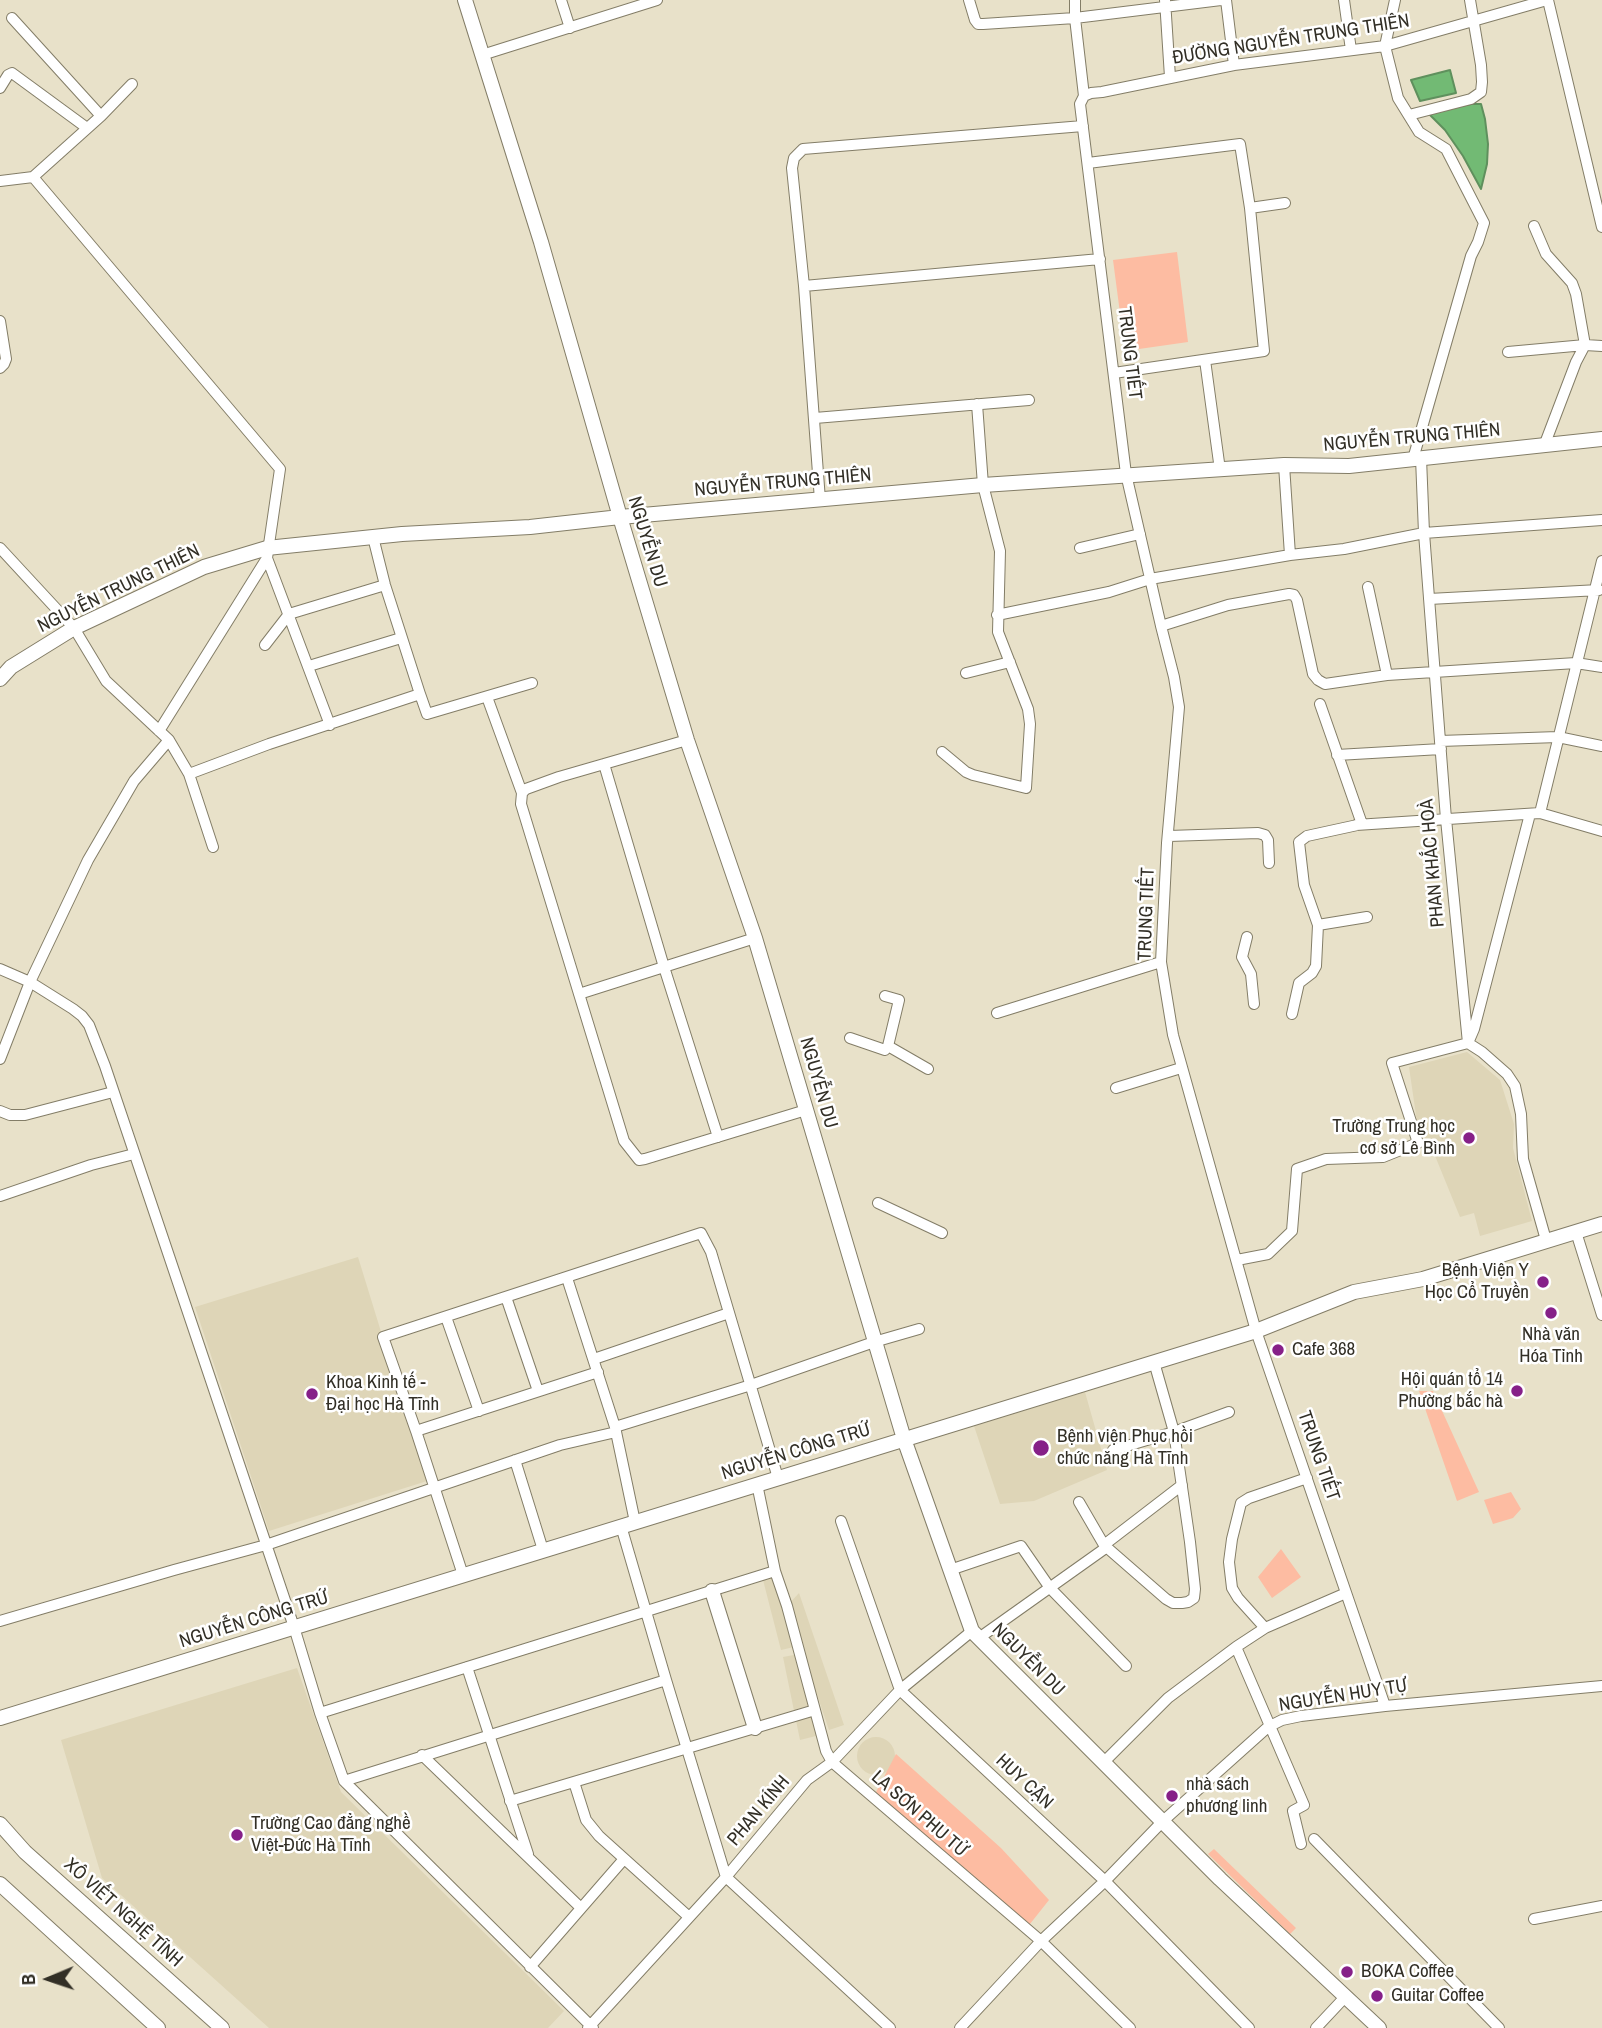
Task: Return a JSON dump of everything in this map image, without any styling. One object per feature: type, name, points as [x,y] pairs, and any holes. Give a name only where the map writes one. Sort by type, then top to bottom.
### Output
[{"type":"main road","name":"NGUYỄN DU","points":[[465,0],[541,242],[687,740],[755,938],[904,1439],[975,1634],[1220,1879],[1379,2028]]},
{"type":"main road","name":"NGUYỄN TRUNG THIÊN","points":[[2,673],[74,628],[204,567],[267,553],[373,537],[530,527],[1126,474],[1284,465],[1349,466],[1602,439]]},
{"type":"main road","name":"NGUYỄN CÔNG TRỨ","points":[[0,1718],[1256,1331],[1354,1292],[1423,1279],[1602,1224]]},
{"type":"main road","points":[[712,1591],[755,1728]]},
{"type":"main road","name":"XÔ VIẾT NGHỆ TĨNH","points":[[0,1824],[25,1852],[222,2028]]},
{"type":"main road","points":[[0,1884],[158,2028]]},
{"type":"street","points":[[561,0],[570,27]]},
{"type":"street","points":[[482,55],[636,3],[657,0]]},
{"type":"street","points":[[969,0],[978,24],[1075,18],[1166,3],[1223,0],[1234,65]]},
{"type":"street","name":"TRUNG TIẾT","points":[[1075,0],[1083,97],[1080,104],[1126,474],[1179,708],[1167,843],[1161,962],[1172,1035],[1256,1331],[1385,1706]]},
{"type":"street","points":[[1344,0],[1351,50]]},
{"type":"street","points":[[1385,46],[1395,0]]},
{"type":"street","points":[[1409,115],[1471,99],[1480,92],[1481,65],[1469,0]]},
{"type":"street","points":[[1547,0],[1602,227]]},
{"type":"street","name":"ĐƯỜNG NGUYỄN TRUNG THIÊN","points":[[1083,97],[1234,65],[1385,46],[1547,0]]},
{"type":"street","points":[[1166,3],[1170,77]]},
{"type":"street","points":[[12,18],[101,116]]},
{"type":"street","name":"PHAN KHẮC HOÀ","points":[[1385,46],[1398,98],[1419,132],[1446,149],[1484,223],[1471,256],[1417,459],[1446,819],[1468,1043]]},
{"type":"street","points":[[0,88],[12,73],[87,128]]},
{"type":"street","points":[[0,181],[33,177],[132,84]]},
{"type":"street","points":[[820,500],[792,168],[794,158],[801,150],[1083,126]]},
{"type":"street","points":[[1088,163],[1240,145],[1250,208],[1264,351],[1114,373]]},
{"type":"street","points":[[33,177],[280,468],[267,553],[159,731]]},
{"type":"street","points":[[1250,208],[1285,203]]},
{"type":"street","points":[[1534,226],[1546,254],[1570,279],[1575,289],[1585,345],[1544,446]]},
{"type":"street","points":[[804,286],[1100,259]]},
{"type":"street","points":[[0,321],[6,359],[0,368]]},
{"type":"street","points":[[1508,352],[1602,346]]},
{"type":"street","points":[[1205,360],[1220,470]]},
{"type":"street","points":[[815,418],[1029,400]]},
{"type":"street","points":[[942,752],[973,775],[1026,788],[1030,724],[1028,709],[998,632],[1000,551],[983,485],[977,404]]},
{"type":"street","points":[[1284,465],[1290,555]]},
{"type":"street","points":[[997,615],[1109,592],[1150,579],[1290,555],[1343,549],[1424,533],[1602,520]]},
{"type":"street","points":[[1080,548],[1140,534]]},
{"type":"street","points":[[373,537],[401,638],[427,714],[532,683]]},
{"type":"street","points":[[0,548],[74,628],[106,681],[169,740],[189,774],[213,848]]},
{"type":"street","points":[[267,553],[330,725]]},
{"type":"street","points":[[1468,1043],[1599,590],[1602,561]]},
{"type":"street","points":[[265,645],[289,614],[385,585]]},
{"type":"street","points":[[1368,587],[1387,675]]},
{"type":"street","points":[[1429,599],[1599,590]]},
{"type":"street","points":[[1161,626],[1228,605],[1291,594],[1297,600],[1313,674],[1318,680],[1331,684],[1387,675],[1576,663],[1602,667]]},
{"type":"street","points":[[309,666],[401,638]]},
{"type":"street","points":[[966,673],[1010,662]]},
{"type":"street","points":[[189,774],[269,744],[420,694]]},
{"type":"street","points":[[487,697],[522,793],[521,804],[622,1137],[639,1160],[806,1110]]},
{"type":"street","points":[[1320,704],[1362,824]]},
{"type":"street","points":[[1338,755],[1558,737],[1602,746]]},
{"type":"street","points":[[0,1059],[30,982],[88,860],[134,781],[169,740]]},
{"type":"street","points":[[522,793],[548,781],[687,740]]},
{"type":"street","points":[[604,764],[718,1137]]},
{"type":"street","points":[[1335,826],[1535,813],[1602,831]]},
{"type":"street","points":[[1292,1014],[1299,983],[1312,973],[1316,966],[1318,925],[1304,885],[1299,842],[1307,836],[1362,824]]},
{"type":"street","points":[[1169,836],[1258,833],[1269,840],[1269,863]]},
{"type":"street","points":[[1318,925],[1367,917]]},
{"type":"street","points":[[1247,937],[1242,957],[1253,980],[1254,1004]]},
{"type":"street","points":[[579,994],[755,938]]},
{"type":"street","points":[[996,1013],[1161,962]]},
{"type":"street","points":[[0,969],[30,982],[82,1016],[89,1025],[344,1781],[590,2027]]},
{"type":"street","points":[[850,1038],[885,1050],[899,1000],[885,996]]},
{"type":"street","points":[[1237,1260],[1268,1254],[1292,1231],[1297,1169],[1326,1159],[1382,1157],[1418,1143],[1392,1063],[1468,1043],[1507,1074],[1515,1086],[1521,1115],[1523,1159],[1546,1240]]},
{"type":"street","points":[[888,1046],[928,1069]]},
{"type":"street","points":[[1116,1088],[1181,1068]]},
{"type":"street","points":[[0,1111],[10,1115],[25,1115],[113,1092]]},
{"type":"street","points":[[0,1196],[91,1165],[134,1154]]},
{"type":"street","points":[[878,1203],[942,1233]]},
{"type":"street","points":[[1576,1231],[1602,1315]]},
{"type":"street","points":[[463,1575],[383,1337],[701,1233],[711,1252],[778,1478]]},
{"type":"street","points":[[567,1278],[615,1430],[628,1524],[647,1611],[726,1877],[890,2028]]},
{"type":"street","points":[[506,1297],[538,1391]]},
{"type":"street","points":[[594,1359],[729,1313]]},
{"type":"street","points":[[446,1317],[479,1411]]},
{"type":"street","points":[[0,1621],[266,1545],[433,1487],[919,1329]]},
{"type":"street","points":[[1079,1502],[1106,1546],[1166,1599],[1176,1603],[1192,1600],[1195,1590],[1174,1432],[1154,1362]]},
{"type":"street","points":[[416,1431],[598,1372]]},
{"type":"street","points":[[1113,1450],[1229,1412]]},
{"type":"street","points":[[515,1460],[543,1550]]},
{"type":"street","points":[[1265,1628],[1238,1598],[1230,1581],[1232,1539],[1241,1503],[1307,1478]]},
{"type":"street","name":"LA SƠN PHU TỬ","points":[[757,1484],[775,1571],[826,1751],[832,1762],[1041,1941],[1130,2028]]},
{"type":"street","name":"PHAN KÍNH","points":[[590,2027],[726,1877],[807,1780],[832,1762],[900,1690],[975,1634],[1050,1588],[1182,1485]]},
{"type":"street","name":"HUY CẬN","points":[[841,1521],[900,1690],[1105,1881],[1249,2028]]},
{"type":"street","points":[[950,1570],[1021,1546],[1050,1588],[1126,1667]]},
{"type":"street","points":[[320,1713],[775,1571]]},
{"type":"street","points":[[1103,1763],[1168,1698],[1236,1647],[1265,1628],[1346,1593]]},
{"type":"street","points":[[1236,1647],[1268,1727],[1304,1805],[1293,1811],[1301,1844]]},
{"type":"street","points":[[467,1667],[528,1856]]},
{"type":"street","points":[[344,1781],[666,1680]]},
{"type":"street","name":"NGUYỄN HUY TỰ","points":[[960,2028],[1041,1941],[1105,1881],[1163,1821],[1268,1727],[1282,1720],[1301,1716],[1602,1686]]},
{"type":"street","points":[[510,1801],[815,1710]]},
{"type":"street","points":[[422,1755],[582,1908]]},
{"type":"street","points":[[574,1782],[586,1820],[599,1836],[689,1917]]},
{"type":"street","points":[[1314,1839],[1499,2028]]},
{"type":"street","points":[[530,1967],[624,1859]]},
{"type":"street","points":[[1534,1919],[1602,1906]]},
{"type":"street","points":[[1315,2028],[1346,1996]]},
{"type":"shaded area","points":[[1450,70],[1456,93],[1420,101],[1411,80]]},
{"type":"shaded area","points":[[1481,104],[1488,144],[1481,189],[1445,130],[1428,113]]},
{"type":"shaded area","points":[[1177,252],[1188,342],[1125,351],[1113,260]]},
{"type":"shaded area","name":"Trường Trung học cơ sở Lê Bình","points":[[1467,1052],[1500,1080],[1514,1124],[1513,1148],[1532,1221],[1480,1236],[1474,1213],[1460,1217],[1431,1146],[1418,1129],[1409,1067]]},
{"type":"shaded area","name":"Khoa Kinh tế - Đại học Hà Tĩnh","points":[[358,1257],[427,1481],[269,1531],[195,1307]]},
{"type":"shaded area","points":[[1419,1391],[1433,1391],[1479,1492],[1457,1501]]},
{"type":"shaded area","name":"Bệnh viện Phục hồi chức năng Hà Tĩnh","points":[[1085,1392],[1107,1470],[1034,1501],[1000,1504],[974,1426]]},
{"type":"shaded area","points":[[1511,1492],[1521,1509],[1513,1518],[1493,1524],[1484,1500]]},
{"type":"shaded area","points":[[1281,1549],[1301,1577],[1272,1598],[1258,1577]]},
{"type":"shaded area","points":[[775,1577],[794,1647],[781,1650],[763,1580]]},
{"type":"shaded area","points":[[799,1593],[844,1725],[829,1730],[787,1606]]},
{"type":"shaded area","points":[[799,1654],[816,1736],[800,1740],[783,1657]]},
{"type":"shaded area","name":"Trường Cao đẳng nghề Việt-Đức Hà Tĩnh","points":[[297,1668],[341,1792],[564,2011],[548,2028],[269,2028],[102,1878],[61,1740]]},
{"type":"shaded area","points":[[876,1737],[889,1743],[895,1756],[889,1769],[876,1775],[863,1769],[857,1756],[863,1743]]},
{"type":"shaded area","points":[[896,1754],[1001,1848],[1049,1900],[1026,1929],[876,1792]]},
{"type":"shaded area","points":[[1214,1849],[1296,1928],[1290,1934],[1208,1854]]},
{"type":"place","name":"Trường Trung học cơ sở Lê Bình","points":[[1469,1138]]},
{"type":"place","name":"Bệnh Viện Y Học Cổ Truyền","points":[[1543,1282]]},
{"type":"place","name":"Nhà văn Hóa Tỉnh","points":[[1551,1313]]},
{"type":"place","name":"Cafe 368","points":[[1278,1350]]},
{"type":"place","name":"Hội quán tổ 14 Phường bắc hà","points":[[1517,1391]]},
{"type":"place","name":"Khoa Kinh tế - Đại học Hà Tĩnh","points":[[312,1394]]},
{"type":"place","name":"Bệnh viện Phục hồi chức năng Hà Tĩnh","points":[[1041,1448]]},
{"type":"place","name":"nhà sách phương linh","points":[[1172,1796]]},
{"type":"place","name":"Trường Cao đẳng nghề Việt-Đức Hà Tĩnh","points":[[237,1835]]},
{"type":"place","name":"BOKA Coffee","points":[[1347,1972]]},
{"type":"place","name":"Guitar Coffee","points":[[1377,1996]]}]
